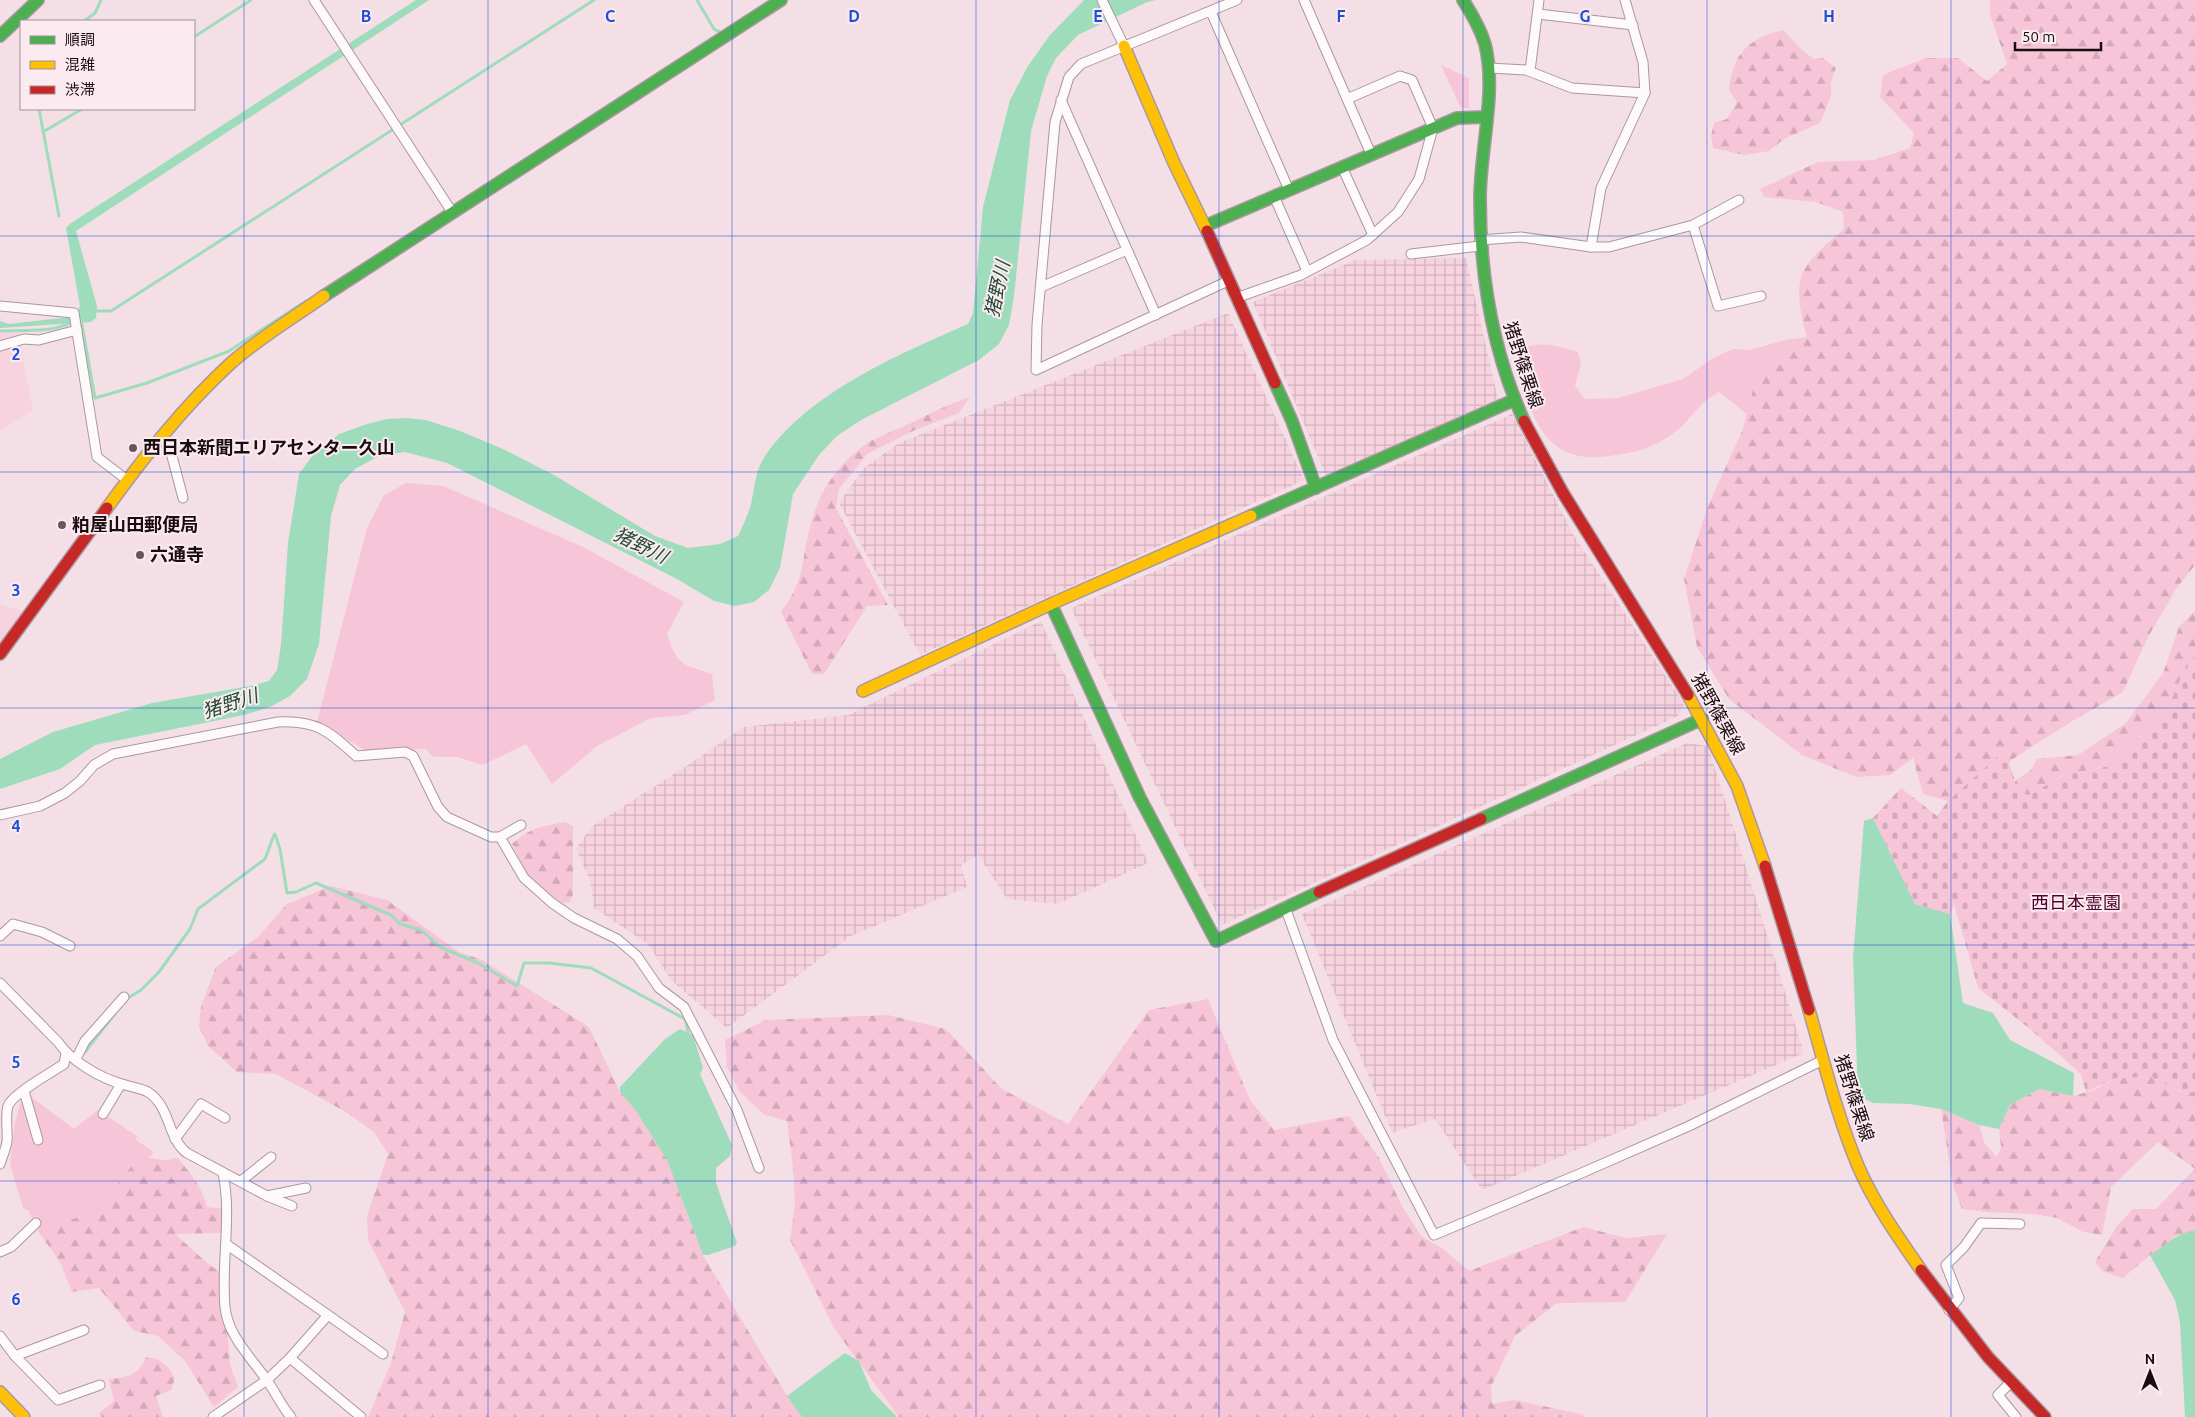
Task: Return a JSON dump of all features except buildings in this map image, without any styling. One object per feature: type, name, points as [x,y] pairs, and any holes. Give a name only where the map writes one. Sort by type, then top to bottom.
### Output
[{"type":"street","points":[[0,36],[38,0]]},
{"type":"street","points":[[314,0],[452,212]]},
{"type":"street","points":[[0,654],[127,480],[186,410],[231,364],[265,337],[343,282],[781,0]]},
{"type":"street","points":[[1102,0],[1118,30],[1174,163],[1205,226],[1292,421],[1316,488]]},
{"type":"street","points":[[1228,281],[1036,370],[1035,351],[1054,122],[1068,77],[1081,64],[1237,0]]},
{"type":"street","points":[[1304,0],[1371,154]]},
{"type":"street","name":"猪野篠栗線","points":[[1463,0],[1481,34],[1489,68],[1490,93],[1480,171],[1480,243],[1483,285],[1490,319],[1514,400],[1547,469],[1702,718],[1734,779],[1751,823],[1777,902],[1839,1114],[1860,1168],[1891,1226],[1949,1310],[1967,1334],[2010,1383],[2045,1417]]},
{"type":"street","points":[[1530,71],[1539,0]]},
{"type":"street","points":[[1591,247],[1601,188],[1645,93],[1643,62],[1625,0]]},
{"type":"street","points":[[1210,12],[1289,190]]},
{"type":"street","points":[[1538,14],[1633,25]]},
{"type":"street","points":[[1489,68],[1530,71],[1572,88],[1645,93]]},
{"type":"street","points":[[1236,298],[1307,271],[1367,240],[1398,212],[1419,179],[1433,128],[1412,80],[1400,76],[1347,99]]},
{"type":"street","points":[[1061,100],[1156,315]]},
{"type":"street","points":[[1205,226],[1457,118],[1486,117]]},
{"type":"street","points":[[1342,167],[1373,235]]},
{"type":"street","points":[[1274,196],[1307,271]]},
{"type":"street","points":[[1411,254],[1521,237],[1591,247],[1609,247],[1693,224],[1739,200]]},
{"type":"street","points":[[1693,224],[1718,306],[1761,296]]},
{"type":"street","points":[[1040,288],[1127,250]]},
{"type":"street","points":[[0,306],[74,313],[97,457],[127,480]]},
{"type":"street","points":[[0,346],[24,339],[39,340],[77,328]]},
{"type":"street","points":[[863,691],[1050,604],[1514,400]]},
{"type":"street","points":[[163,437],[169,445],[183,498]]},
{"type":"street","points":[[1050,604],[1140,798],[1216,941],[1285,907],[1702,718]]},
{"type":"street","points":[[0,815],[40,806],[65,793],[80,781],[94,764],[113,754],[278,722],[297,721],[311,724],[334,736],[356,756],[405,752],[413,756],[438,807],[447,817],[491,838],[500,838],[522,825]]},
{"type":"street","points":[[500,838],[524,878],[552,903],[574,918],[618,939],[637,956],[659,988],[684,1007],[737,1110],[758,1168]]},
{"type":"street","points":[[1285,907],[1333,1040],[1434,1235],[1680,1130],[1823,1060]]},
{"type":"street","points":[[0,936],[13,924],[42,932],[70,946]]},
{"type":"street","points":[[0,983],[66,1053],[105,1078],[148,1092],[162,1105],[175,1139],[180,1148],[187,1154],[267,1196],[292,1206]]},
{"type":"street","points":[[76,1059],[85,1041],[124,998]]},
{"type":"street","points":[[0,1164],[7,1142],[7,1108],[10,1100],[64,1064],[66,1053]]},
{"type":"street","points":[[103,1114],[121,1084]]},
{"type":"street","points":[[24,1090],[38,1140]]},
{"type":"street","points":[[175,1139],[201,1104],[225,1118]]},
{"type":"street","points":[[241,1181],[271,1157]]},
{"type":"street","points":[[223,1173],[227,1213],[225,1307],[228,1323],[237,1341],[267,1380],[291,1417]]},
{"type":"street","points":[[267,1196],[306,1188]]},
{"type":"street","points":[[0,1252],[11,1246],[36,1223]]},
{"type":"street","points":[[1949,1310],[1960,1298],[1946,1265],[1964,1247],[1981,1223],[2020,1224]]},
{"type":"street","points":[[226,1244],[383,1354]]},
{"type":"street","points":[[213,1417],[267,1380],[290,1358],[328,1315]]},
{"type":"street","points":[[15,1356],[84,1330]]},
{"type":"street","points":[[0,1336],[15,1356],[58,1400],[100,1385]]},
{"type":"street","points":[[290,1358],[361,1417]]},
{"type":"street","points":[[2010,1383],[1998,1396],[2016,1417]]},
{"type":"street","points":[[0,1392],[24,1417]]},
{"type":"shaded area","points":[[1466,258],[1498,399],[1326,476],[1253,302],[1356,260]]},
{"type":"shaded area","points":[[1228,313],[1304,480],[920,655],[839,503],[864,468],[899,443]]},
{"type":"shaded area","points":[[0,333],[18,333],[33,410],[0,431]]},
{"type":"shaded area","points":[[1512,414],[1573,534],[1684,704],[1678,716],[1222,925],[1071,608]]},
{"type":"shaded area","points":[[0,604],[23,611],[0,643]]},
{"type":"shaded area","points":[[1041,621],[1148,863],[1058,904],[1007,899],[978,855],[961,865],[967,887],[851,936],[727,1028],[671,980],[648,944],[594,908],[590,880],[576,849],[591,827],[744,727],[848,715]]},
{"type":"shaded area","points":[[1687,743],[1708,746],[1804,1053],[1482,1190],[1435,1119],[1392,1133],[1302,914]]},
{"type":"green space","points":[[1990,0],[2195,0],[2195,565],[2176,589],[2147,639],[2123,692],[2069,723],[1948,801],[1923,794],[1913,758],[1890,775],[1856,777],[1802,755],[1729,699],[1697,647],[1684,579],[1708,506],[1743,429],[1756,378],[1780,364],[1807,337],[1801,315],[1799,297],[1800,282],[1805,268],[1826,244],[1844,229],[1843,212],[1816,202],[1764,197],[1760,189],[1818,162],[1874,160],[1910,148],[1914,133],[1880,97],[1883,75],[1926,58],[1958,58],[1987,81],[2007,64],[1990,14]]},
{"type":"green space","points":[[1783,30],[1802,50],[1814,59],[1823,58],[1836,68],[1831,81],[1831,96],[1820,123],[1784,139],[1769,151],[1744,155],[1713,148],[1711,136],[1714,123],[1727,119],[1737,102],[1729,90],[1734,66],[1739,57],[1744,49],[1760,38]]},
{"type":"green space","points":[[1441,65],[1469,78],[1469,108],[1461,108]]},
{"type":"green space","points":[[1807,337],[1780,364],[1756,378],[1747,414],[1719,392],[1708,398],[1680,428],[1663,440],[1641,450],[1610,456],[1586,457],[1567,452],[1552,442],[1540,428],[1532,411],[1516,351],[1532,346],[1547,345],[1578,352],[1581,363],[1575,386],[1585,399],[1618,398],[1683,379],[1713,358],[1733,349],[1750,350],[1785,340]]},
{"type":"green space","points":[[970,397],[959,413],[915,430],[867,454],[839,489],[836,508],[888,605],[867,606],[824,674],[812,674],[781,612],[790,600],[800,578],[808,533],[820,498],[840,468],[866,444]]},
{"type":"green space","points":[[406,483],[443,486],[583,547],[684,602],[667,634],[674,652],[682,662],[712,674],[715,700],[685,715],[651,718],[597,746],[552,784],[526,744],[483,765],[457,757],[433,757],[426,749],[365,750],[317,722],[367,528],[384,495]]},
{"type":"green space","points":[[2195,611],[2195,664],[2168,708],[2109,766],[2065,775],[2029,795],[2014,792],[2015,781],[2031,770],[2037,759],[2078,755],[2126,723],[2163,673],[2179,627]]},
{"type":"green space","name":"西日本霊園","points":[[2195,657],[2195,1092],[2182,1092],[2152,1077],[2116,1078],[2086,1092],[2081,1074],[2030,1029],[1978,988],[1954,904],[1950,914],[1915,904],[1873,818],[1901,788],[1937,816],[1948,801],[2005,750],[2015,781],[2014,792],[2029,795],[2065,775],[2109,766],[2168,708],[2187,664]]},
{"type":"green space","points":[[565,822],[573,826],[573,894],[570,902],[561,903],[527,874],[512,844],[537,828]]},
{"type":"green space","points":[[331,886],[387,900],[459,952],[482,960],[589,1027],[620,1092],[636,1111],[667,1160],[703,1255],[787,1396],[802,1417],[368,1417],[391,1363],[405,1312],[368,1240],[367,1216],[388,1154],[374,1132],[346,1112],[276,1074],[237,1072],[208,1046],[199,1026],[201,1006],[216,967],[258,937],[287,904]]},
{"type":"green space","points":[[1208,999],[1250,1100],[1274,1130],[1349,1116],[1379,1158],[1402,1206],[1422,1237],[1442,1248],[1469,1271],[1583,1227],[1626,1238],[1667,1234],[1625,1302],[1557,1303],[1515,1336],[1491,1387],[1492,1404],[1514,1400],[1581,1414],[1585,1417],[899,1417],[834,1328],[790,1240],[795,1204],[793,1167],[787,1121],[763,1114],[739,1091],[727,1067],[725,1040],[766,1020],[888,1015],[946,1029],[1002,1089],[1068,1124],[1149,1010]]},
{"type":"green space","points":[[2153,1077],[2182,1092],[2195,1092],[2195,1169],[2158,1142],[2111,1187],[2102,1235],[2083,1232],[2057,1218],[2034,1214],[1962,1209],[1953,1186],[1941,1109],[1979,1125],[1985,1144],[1997,1157],[2001,1147],[1999,1129],[2010,1105],[2039,1089],[2073,1096],[2094,1090],[2116,1078]]},
{"type":"green space","points":[[30,1096],[74,1129],[98,1110],[137,1136],[136,1140],[154,1152],[148,1158],[133,1165],[110,1194],[88,1215],[52,1224],[33,1221],[29,1211],[23,1208],[10,1164],[15,1123],[20,1103]]},
{"type":"green space","points":[[148,1158],[165,1160],[178,1158],[199,1187],[207,1207],[226,1209],[222,1233],[175,1234],[223,1275],[233,1326],[228,1338],[230,1365],[238,1387],[214,1407],[185,1361],[158,1336],[134,1331],[99,1288],[72,1292],[60,1262],[38,1231],[40,1221],[52,1224],[88,1215],[110,1194],[133,1164]]},
{"type":"green space","points":[[2195,1169],[2195,1230],[2175,1236],[2123,1278],[2102,1271],[2095,1262],[2116,1227],[2133,1209],[2156,1209]]},
{"type":"green space","points":[[146,1357],[164,1363],[175,1378],[171,1390],[156,1396],[163,1417],[101,1417],[99,1413],[114,1401],[109,1379],[122,1378],[132,1374],[140,1367]]},
{"type":"water","points":[[416,0],[429,0],[76,231],[97,306],[96,318],[91,322],[0,328],[0,321],[9,324],[70,317],[77,313],[80,306],[66,228],[71,223]]},
{"type":"water","name":"猪野川","points":[[1084,0],[1155,0],[1078,35],[1056,58],[1047,76],[1031,131],[1014,296],[1009,325],[999,344],[979,360],[861,420],[837,436],[819,455],[793,494],[780,568],[769,590],[754,602],[735,606],[714,601],[677,579],[447,463],[405,452],[379,456],[355,469],[340,485],[331,516],[319,644],[307,679],[290,696],[270,707],[244,715],[95,745],[60,769],[0,789],[0,759],[53,732],[152,703],[269,681],[277,670],[281,645],[288,543],[299,474],[313,455],[339,434],[367,424],[387,419],[407,418],[426,420],[460,431],[503,449],[554,475],[655,536],[688,548],[720,544],[738,536],[750,508],[757,473],[765,456],[783,433],[830,394],[857,378],[913,348],[968,324],[973,313],[983,207],[1010,100],[1028,66],[1050,35]]},
{"type":"water","points":[[1873,818],[1915,904],[1950,914],[1963,1003],[1993,1013],[2010,1040],[2074,1073],[2073,1096],[2039,1089],[2010,1105],[1999,1129],[1979,1125],[1941,1109],[1909,1104],[1873,1103],[1858,1096],[1853,957],[1864,821]]},
{"type":"water","points":[[680,1029],[693,1035],[703,1068],[700,1074],[732,1145],[730,1156],[716,1168],[716,1183],[737,1243],[735,1246],[708,1255],[703,1255],[667,1160],[636,1111],[620,1092],[620,1087],[665,1039]]},
{"type":"water","points":[[2195,1230],[2195,1417],[2185,1417],[2180,1322],[2175,1300],[2150,1255],[2176,1237]]},
{"type":"water","points":[[845,1353],[859,1361],[871,1390],[897,1417],[802,1417],[787,1396]]},
{"type":"waterway","points":[[85,20],[95,13],[101,0]]},
{"type":"waterway","points":[[195,36],[251,0]]},
{"type":"waterway","points":[[94,311],[111,311],[594,0]]},
{"type":"waterway","points":[[697,0],[714,29],[722,33]]},
{"type":"waterway","points":[[39,110],[59,216]]},
{"type":"waterway","points":[[43,132],[80,110]]},
{"type":"waterway","points":[[81,319],[95,398],[147,383],[229,351],[306,301]]},
{"type":"waterway","points":[[0,331],[56,328],[72,322]]},
{"type":"waterway","points":[[275,834],[280,849],[287,893],[296,892],[316,883],[391,915],[400,924],[421,930],[440,947],[478,963],[517,986],[524,963],[549,963],[591,968],[685,1019],[689,1036]]},
{"type":"waterway","points":[[125,1000],[141,990],[159,972],[190,929],[198,909],[265,859],[274,835]]},
{"type":"waterway","points":[[85,1052],[114,1015]]},
{"type":"traffic: fast","points":[[0,36],[38,0]]},
{"type":"traffic: fast","points":[[324,296],[781,0]]},
{"type":"traffic: fast","points":[[1463,0],[1481,32],[1488,62],[1489,101],[1480,199],[1485,284],[1496,340],[1513,394],[1524,421]]},
{"type":"traffic: fast","points":[[1205,226],[1457,118],[1486,117]]},
{"type":"traffic: fast","points":[[1275,383],[1292,421],[1316,488]]},
{"type":"traffic: fast","points":[[1251,516],[1514,400]]},
{"type":"traffic: fast","points":[[1051,604],[1140,798],[1216,941],[1319,892]]},
{"type":"traffic: fast","points":[[1481,819],[1702,719]]},
{"type":"traffic: slow","points":[[1124,46],[1174,163],[1207,231]]},
{"type":"traffic: slow","points":[[107,508],[165,433],[214,379],[253,345],[324,296]]},
{"type":"traffic: slow","points":[[863,691],[1051,604],[1251,516]]},
{"type":"traffic: slow","points":[[1688,695],[1737,786],[1765,866]]},
{"type":"traffic: slow","points":[[1809,1010],[1837,1108],[1850,1147],[1864,1180],[1895,1232],[1921,1270]]},
{"type":"traffic: slow","points":[[0,1392],[24,1417]]},
{"type":"traffic: jam","points":[[1207,231],[1275,383]]},
{"type":"traffic: jam","points":[[1524,421],[1563,493],[1688,695]]},
{"type":"traffic: jam","points":[[0,654],[107,508]]},
{"type":"traffic: jam","points":[[1319,892],[1481,819]]},
{"type":"traffic: jam","points":[[1765,866],[1809,1010]]},
{"type":"traffic: jam","points":[[1921,1270],[1988,1357],[2045,1417]]},
{"type":"place","name":"西日本新聞エリアセンター久山","points":[[133,448]]},
{"type":"place","name":"粕屋山田郵便局","points":[[62,525]]},
{"type":"place","name":"六通寺","points":[[140,555]]}]
